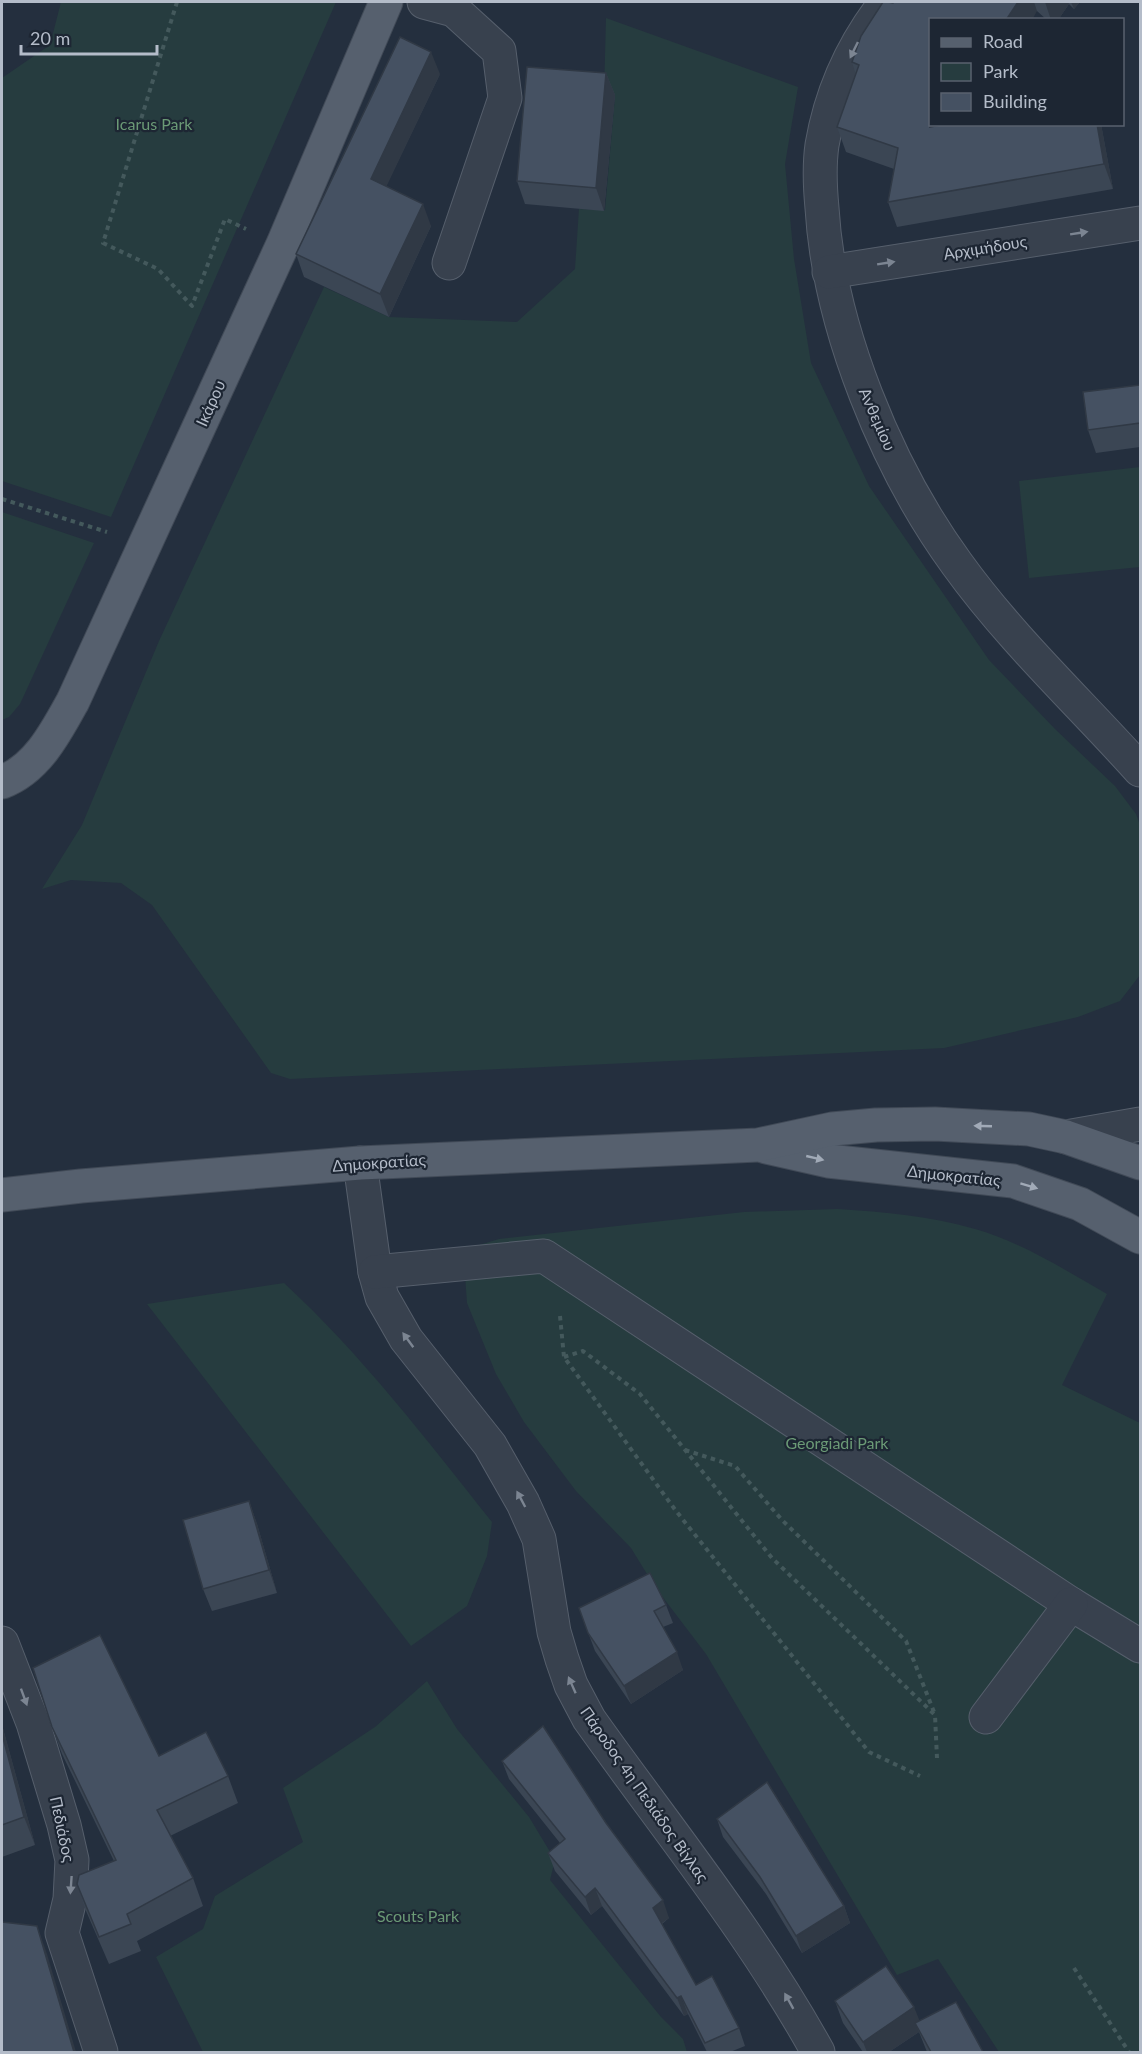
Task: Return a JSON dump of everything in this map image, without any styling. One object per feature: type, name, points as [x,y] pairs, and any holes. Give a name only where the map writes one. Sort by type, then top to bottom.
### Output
[{"type":"main road","name":"Ικάρου","points":[[2,782],[32,763],[59,726],[146,544],[283,244],[387,2]]},
{"type":"main road","name":"Δημοκρατίας","points":[[2,1195],[81,1186],[360,1163],[758,1145],[832,1129],[876,1125],[992,1126],[1029,1129],[1066,1137],[1140,1163]]},
{"type":"main road","name":"Δημοκρατίας","points":[[758,1145],[838,1162],[1012,1181],[1080,1204],[1140,1236]]},
{"type":"street","points":[[424,2],[454,10],[499,51],[505,98],[449,263]]},
{"type":"street","name":"Ανθεμίου","points":[[886,2],[858,41],[846,67],[835,93],[822,146],[821,200],[829,272],[835,303],[858,374],[905,478],[941,542],[992,609],[1140,770]]},
{"type":"street","name":"Αρχιμήδους","points":[[829,272],[1140,223]]},
{"type":"street","points":[[1066,1137],[1140,1124]]},
{"type":"street","name":"Πάροδος 4η Πεδιάδος Βίγλας","points":[[360,1163],[375,1272],[382,1297],[406,1339],[490,1445],[523,1503],[538,1539],[554,1632],[571,1685],[589,1719],[742,1928],[785,1993],[818,2052]]},
{"type":"street","points":[[375,1272],[544,1256],[1071,1604],[1140,1646]]},
{"type":"street","points":[[986,1717],[1071,1604]]},
{"type":"street","name":"Πεδιάδος","points":[[2,1643],[44,1754],[72,1860],[70,1899],[62,1933]]},
{"type":"street","points":[[28,1934],[47,1936],[62,1933],[101,2052]]},
{"type":"path","points":[[177,2],[103,243],[158,269],[192,306],[225,219],[283,244]]},
{"type":"path","points":[[2,499],[146,544]]},
{"type":"path","points":[[554,1262],[564,1357],[676,1511],[869,1752],[920,1776]]},
{"type":"path","points":[[564,1357],[583,1351],[640,1394],[772,1558],[934,1715]]},
{"type":"path","points":[[685,1449],[735,1466],[782,1520],[906,1641],[934,1715],[937,1758]]},
{"type":"path","points":[[1074,1968],[1129,2052]]},
{"type":"green space","name":"Icarus Park","points":[[61,2],[336,2],[111,517],[2,481],[2,78],[50,45]]},
{"type":"green space","points":[[606,18],[798,87],[785,164],[794,259],[811,363],[869,486],[989,660],[1055,729],[1115,786],[1136,814],[1140,825],[1140,975],[1120,1001],[1078,1017],[944,1048],[290,1079],[271,1073],[152,905],[121,883],[71,880],[42,889],[82,825],[159,641],[324,287],[389,317],[517,322],[575,269],[579,209],[605,210],[615,96],[604,94]]},
{"type":"green space","points":[[1140,467],[1140,567],[1029,578],[1019,481]]},
{"type":"green space","points":[[2,512],[94,543],[20,704],[9,717],[2,720]]},
{"type":"green space","name":"Georgiadi Park","points":[[838,1209],[890,1213],[975,1229],[1026,1249],[1107,1294],[1062,1385],[1140,1423],[1140,2052],[999,2052],[938,1959],[897,1975],[706,1654],[655,1587],[631,1548],[576,1491],[524,1422],[496,1374],[467,1303],[465,1275],[469,1253],[476,1246],[499,1239],[744,1212]]},
{"type":"green space","points":[[284,1283],[367,1368],[492,1522],[487,1556],[467,1606],[411,1646],[147,1304]]},
{"type":"green space","name":"Scouts Park","points":[[427,1681],[457,1729],[529,1817],[555,1860],[550,1880],[661,2017],[683,2039],[687,2052],[203,2052],[156,1957],[203,1929],[215,1896],[303,1842],[283,1788],[375,1727]]},
{"type":"building","points":[[883,2],[1018,2],[1007,18],[929,18],[929,126],[1097,126],[1104,164],[888,202],[898,148],[837,127],[859,65],[852,62],[861,36]]},
{"type":"building","points":[[400,37],[431,52],[371,179],[423,204],[380,294],[296,254]]},
{"type":"building","points":[[527,67],[606,73],[596,188],[517,181]]},
{"type":"building","points":[[1140,385],[1140,423],[1088,430],[1083,392]]},
{"type":"building","points":[[249,1501],[269,1570],[203,1589],[183,1520]]},
{"type":"building","points":[[650,1573],[666,1605],[654,1611],[677,1652],[624,1686],[588,1633],[579,1608]]},
{"type":"building","points":[[100,1635],[159,1756],[206,1732],[228,1776],[157,1810],[193,1878],[127,1914],[131,1924],[99,1937],[77,1884],[79,1875],[116,1860],[52,1727],[33,1668]]},
{"type":"building","points":[[543,1726],[606,1823],[663,1900],[653,1908],[696,1985],[712,1976],[739,2028],[705,2043],[681,1996],[677,1998],[595,1888],[585,1897],[548,1853],[565,1839],[502,1761]]},
{"type":"building","points":[[2,1734],[24,1817],[2,1825]]},
{"type":"building","points":[[767,1782],[844,1906],[796,1936],[760,1877],[717,1819]]},
{"type":"building","points":[[2,1922],[37,1926],[74,2052],[2,2052]]},
{"type":"building","points":[[886,1966],[914,2007],[863,2042],[835,2001]]},
{"type":"building","points":[[956,2002],[983,2052],[931,2052],[915,2023]]}]
